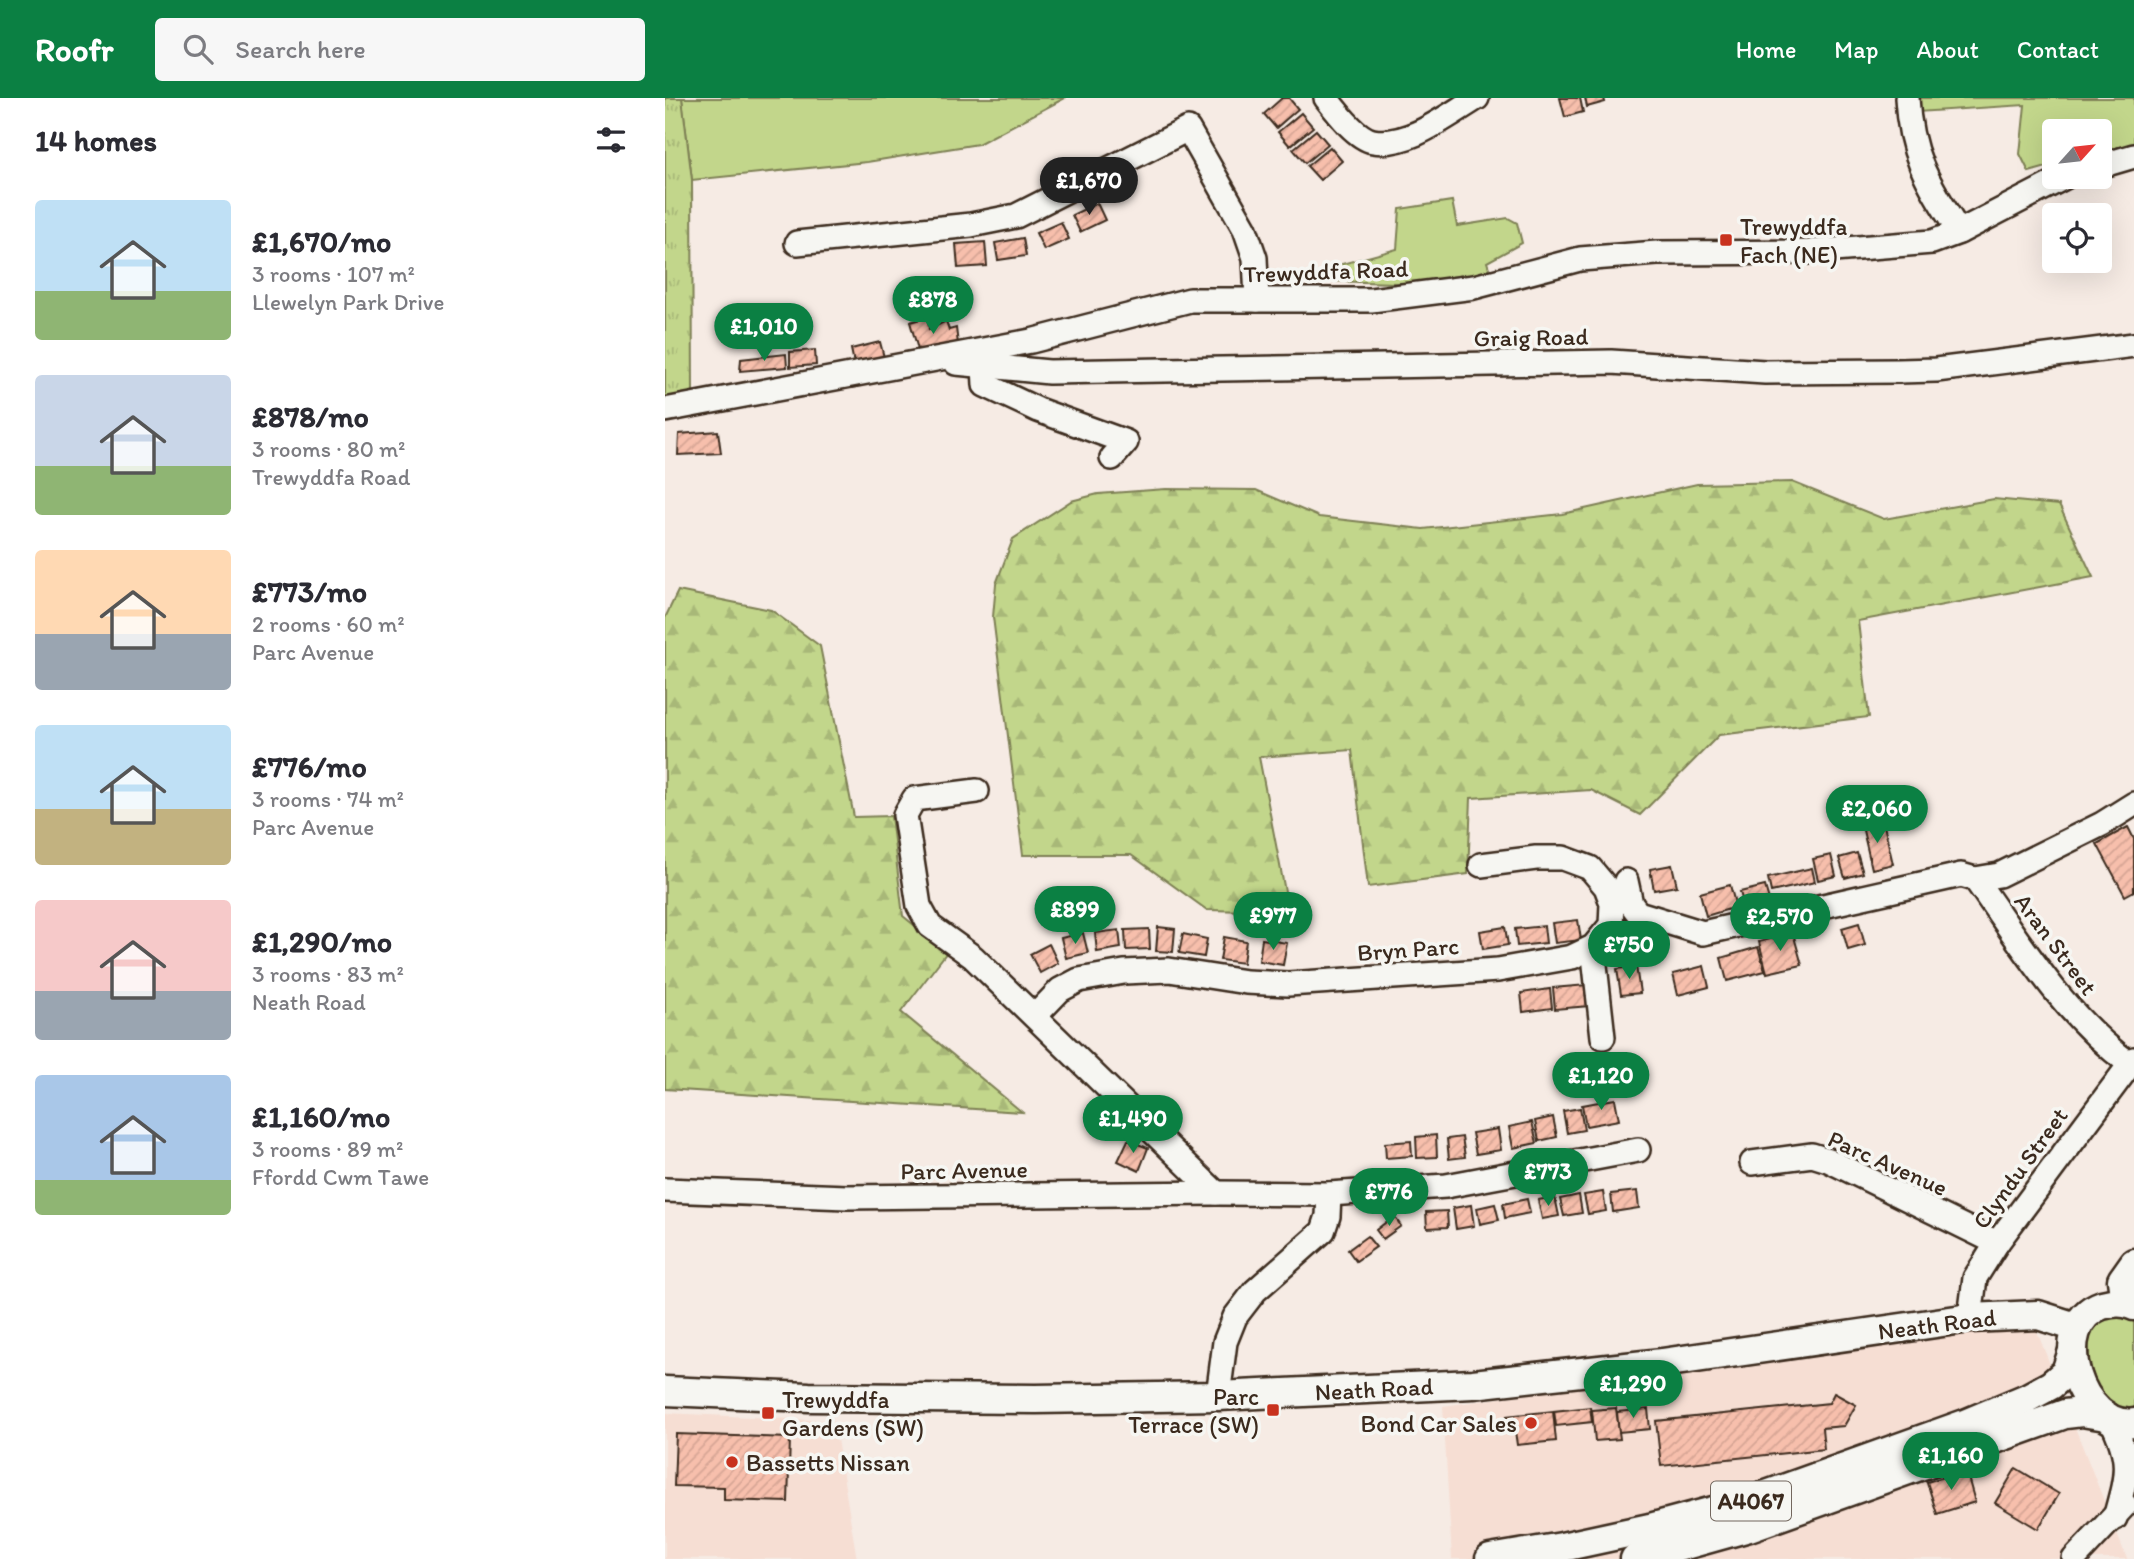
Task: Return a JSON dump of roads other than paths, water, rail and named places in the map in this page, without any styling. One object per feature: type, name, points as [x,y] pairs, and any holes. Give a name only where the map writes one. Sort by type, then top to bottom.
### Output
[{"type":"main road","points":[[2117,1419],[2090,1401],[2082,1387],[2075,1339],[2083,1316],[2094,1309],[2105,1304],[2130,1304],[2122,1280],[2134,1263]]},
{"type":"main road","name":"Neath Road","points":[[665,1391],[809,1397],[1036,1399],[1218,1396],[1473,1384],[1662,1363],[1970,1318],[2038,1315],[2075,1339]]},
{"type":"main road","name":"A4067","points":[[1490,1559],[1650,1528],[1759,1498],[1965,1424],[2051,1385],[2066,1372],[2075,1339]]},
{"type":"main road","name":"A4067","points":[[1635,1559],[1749,1527],[2065,1414],[2083,1412],[2117,1419]]},
{"type":"street","points":[[1326,98],[1349,126],[1372,141],[1397,139],[1416,133],[1477,98]]},
{"type":"street","points":[[1907,98],[1914,152],[1924,177],[1959,232]]},
{"type":"street","points":[[797,243],[971,225],[1016,216],[1188,129],[1245,229],[1255,258],[1257,300]]},
{"type":"street","points":[[2112,162],[2134,156]]},
{"type":"street","name":"Trewyddfa Road","points":[[665,410],[1031,341],[1190,300],[1371,300],[1474,287],[1580,259],[1657,253],[1809,252],[1932,242],[1959,232],[2042,189]]},
{"type":"street","name":"Graig Road","points":[[929,360],[1049,372],[1611,362],[1765,372],[1850,373],[1935,370],[2134,345]]},
{"type":"street","points":[[984,366],[985,385],[1038,410],[1126,442],[1112,458]]},
{"type":"street","points":[[977,791],[914,799],[905,815],[919,906],[930,926],[973,957],[1216,1193]]},
{"type":"street","points":[[1626,881],[1631,904],[1638,913],[1703,933],[1961,875],[1975,879],[1999,875],[2102,824],[2134,804]]},
{"type":"street","points":[[1481,865],[1536,858],[1563,858],[1590,868],[1606,887],[1612,903],[1611,925],[1593,947],[1603,1037]]},
{"type":"street","name":"Aran Street","points":[[1975,879],[2062,1001],[2104,1045],[2132,1061]]},
{"type":"street","name":"Bryn Parc","points":[[1035,1016],[1060,990],[1079,980],[1124,971],[1169,970],[1246,982],[1288,984],[1498,970],[1572,957],[1593,947]]},
{"type":"street","name":"Clyndu Street","points":[[1970,1318],[1975,1278],[1997,1243],[2132,1061]]},
{"type":"street","name":"Parc Avenue","points":[[665,1190],[848,1197],[1329,1194],[1446,1186],[1639,1150]]},
{"type":"street","name":"Parc Avenue","points":[[1752,1163],[1812,1155],[1828,1160],[1997,1243]]},
{"type":"street","points":[[1218,1396],[1225,1342],[1235,1317],[1255,1291],[1323,1231],[1328,1216],[1329,1194]]},
{"type":"street","points":[[2115,1518],[2127,1459],[2117,1419]]},
{"type":"street","points":[[2074,1559],[2115,1518],[2134,1493]]},
{"type":"place","name":"Trewyddfa Fach (NE)","points":[[1726,240]]},
{"type":"place","name":"Parc Terrace (SW)","points":[[1273,1410]]},
{"type":"place","name":"Trewyddfa Gardens (SW)","points":[[768,1413]]},
{"type":"place","name":"Bond Car Sales","points":[[1531,1423]]},
{"type":"place","name":"Bassetts Nissan","points":[[732,1462]]}]
